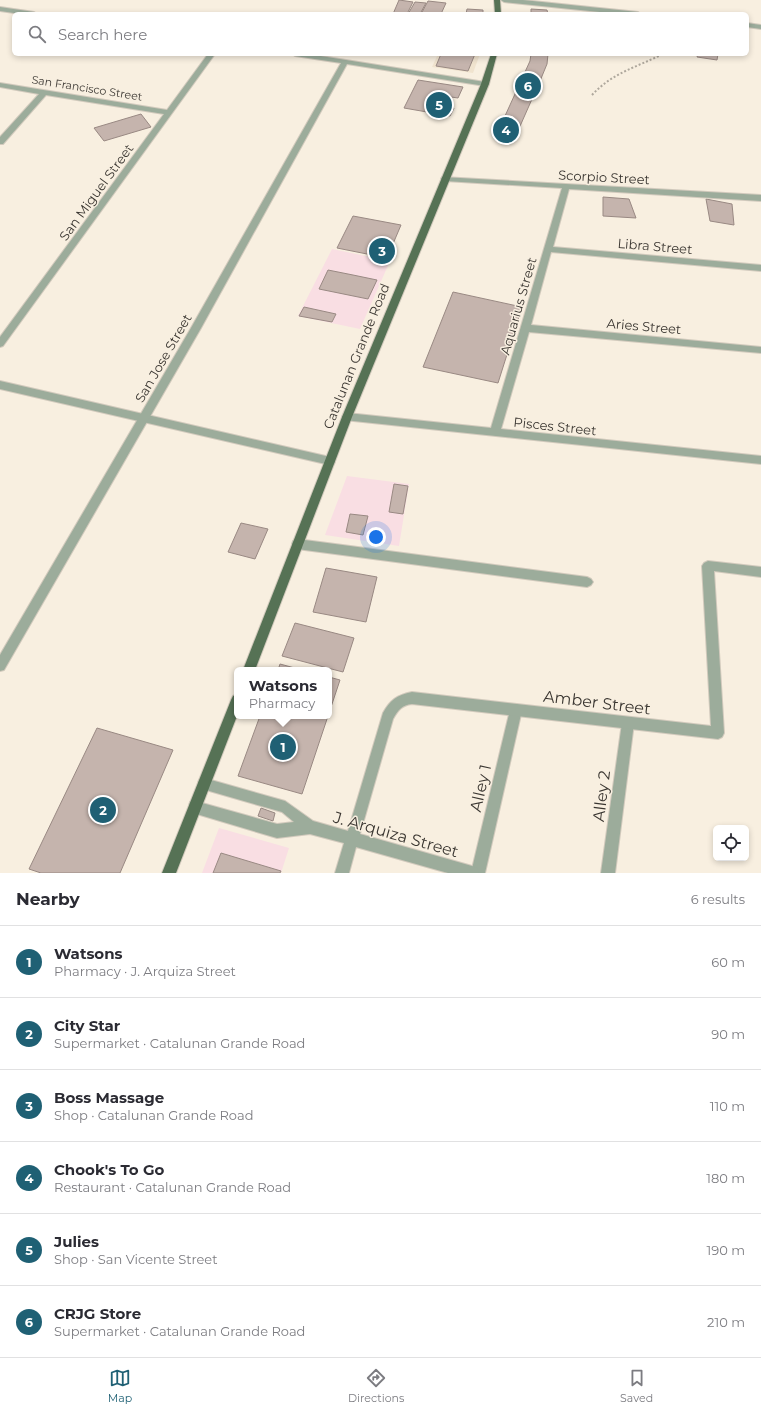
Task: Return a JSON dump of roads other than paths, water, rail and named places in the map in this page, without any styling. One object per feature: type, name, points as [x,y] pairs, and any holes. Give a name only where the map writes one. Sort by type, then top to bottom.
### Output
[{"type":"main road","points":[[497,0],[498,12]]},
{"type":"main road","name":"Catalunan Grande Road","points":[[250,667],[347,417],[485,84],[493,56]]},
{"type":"main road","points":[[169,873],[234,708]]},
{"type":"street","points":[[504,0],[619,12]]},
{"type":"street","points":[[0,9],[20,12]]},
{"type":"street","points":[[749,26],[761,27]]},
{"type":"street","name":"San Miguel Street","points":[[0,344],[211,56]]},
{"type":"street","points":[[308,56],[485,84]]},
{"type":"street","name":"San Jose Street","points":[[0,666],[196,328],[345,62]]},
{"type":"street","name":"San Francisco Street","points":[[0,85],[170,113]]},
{"type":"street","points":[[0,142],[45,92]]},
{"type":"street","name":"Scorpio Street","points":[[445,179],[761,198]]},
{"type":"street","name":"Aquarius Street","points":[[495,433],[566,186]]},
{"type":"street","name":"Libra Street","points":[[548,249],[761,268]]},
{"type":"street","name":"Aries Street","points":[[525,328],[761,350]]},
{"type":"street","points":[[0,385],[330,461]]},
{"type":"street","name":"Pisces Street","points":[[347,417],[761,460]]},
{"type":"street","points":[[297,544],[587,582]]},
{"type":"street","name":"Amber Street","points":[[342,873],[387,717],[392,707],[401,700],[412,698],[718,733],[708,566],[761,572]]},
{"type":"street","name":"Alley 1","points":[[478,873],[516,710]]},
{"type":"street","name":"Alley 2","points":[[608,873],[628,723]]},
{"type":"street","name":"J. Arquiza Street","points":[[204,784],[285,807],[310,827],[472,873]]},
{"type":"street","name":"J. Arquiza Street","points":[[195,807],[277,831],[310,827]]},
{"type":"place","name":"CRJG Store","points":[[528,86]]},
{"type":"place","name":"Julies","points":[[439,105]]},
{"type":"place","name":"Chook's To Go","points":[[506,130]]},
{"type":"place","name":"Boss Massage","points":[[382,251]]},
{"type":"place","name":"Watsons","points":[[283,747]]},
{"type":"place","name":"City Star","points":[[103,810]]}]
